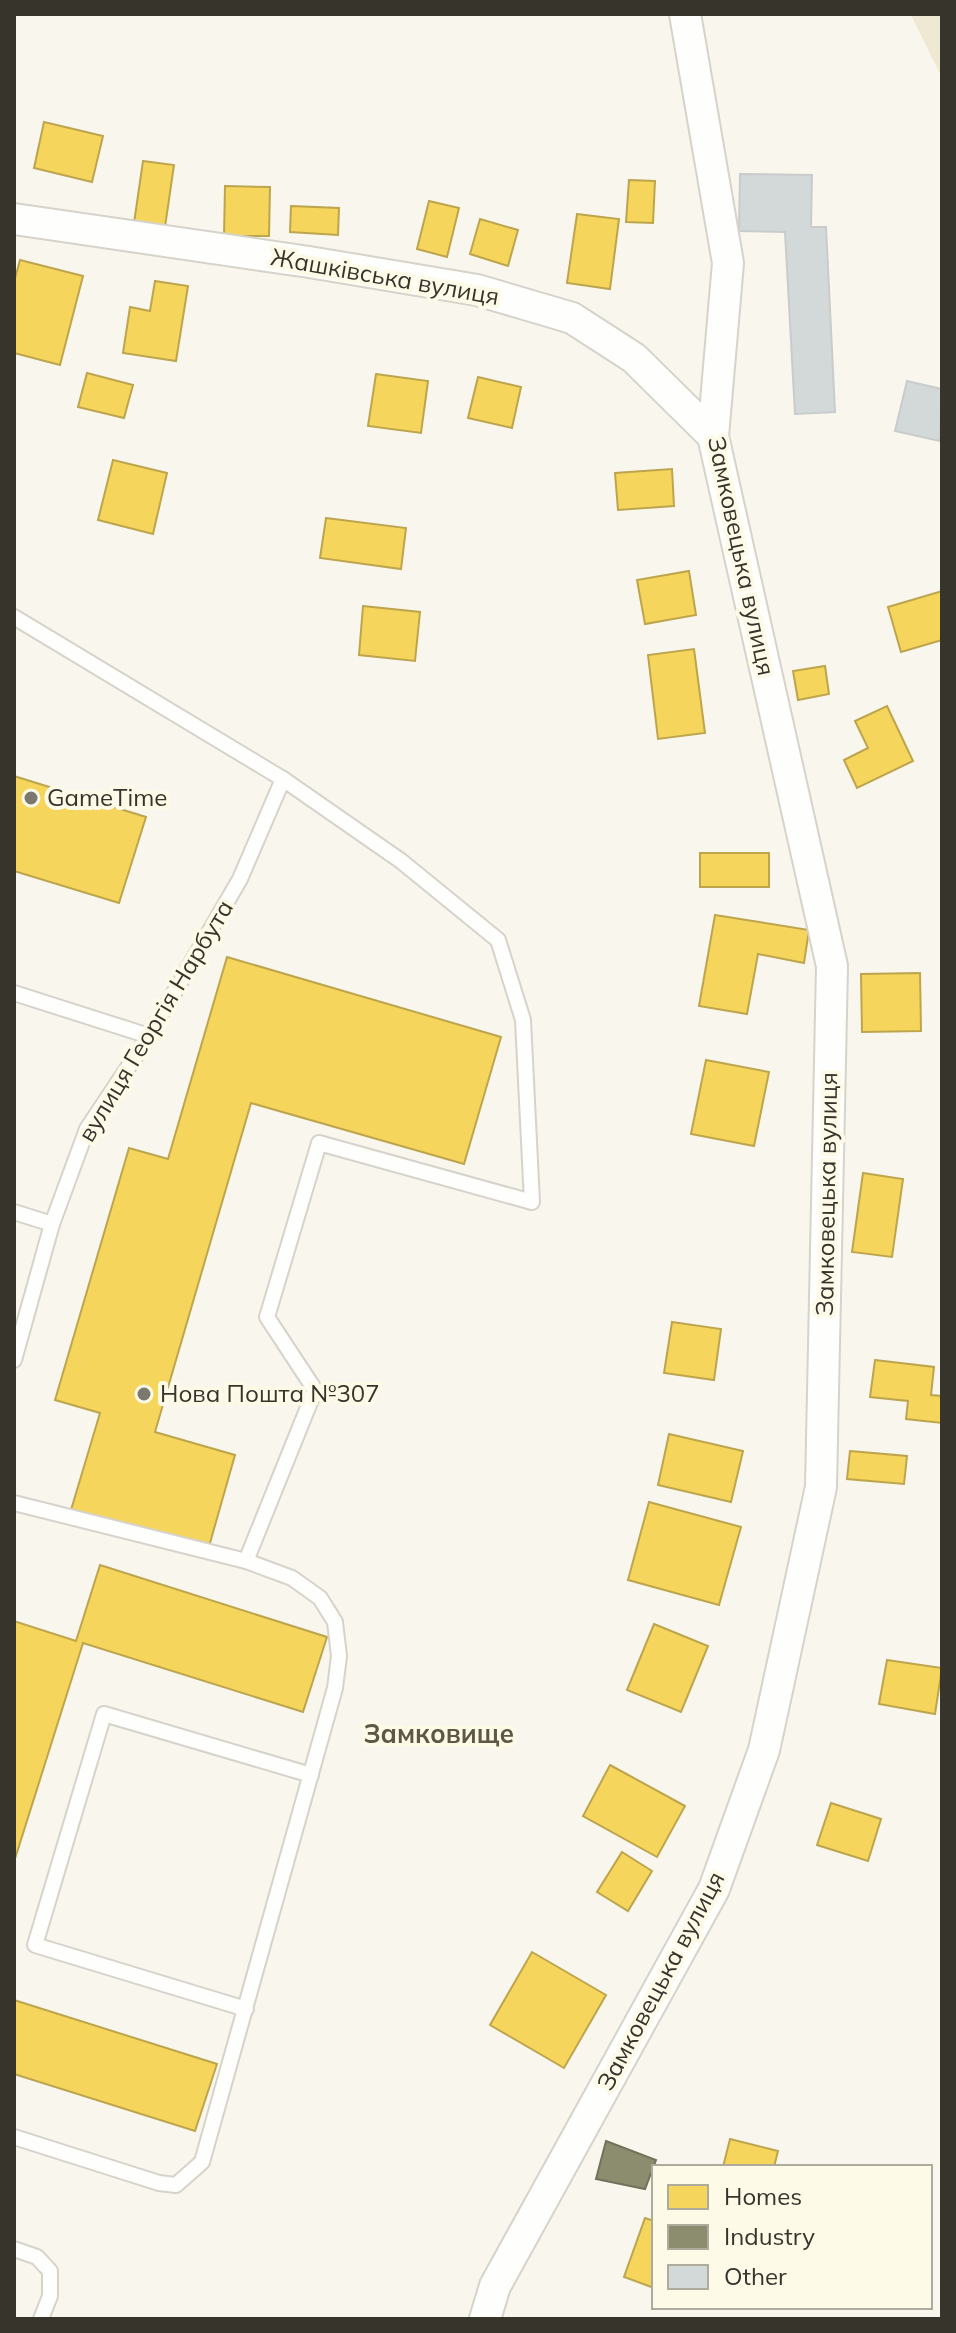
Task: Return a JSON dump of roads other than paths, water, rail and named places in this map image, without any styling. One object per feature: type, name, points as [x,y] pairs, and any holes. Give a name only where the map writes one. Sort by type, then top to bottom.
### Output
[{"type":"street","name":"Замковецька вулиця","points":[[485,2319],[495,2286],[714,1889],[764,1750],[821,1487],[832,966],[713,436],[728,263],[685,14]]},
{"type":"street","name":"Жашківська вулиця","points":[[14,219],[477,290],[572,318],[634,358],[713,436]]},
{"type":"lane","points":[[14,617],[283,779],[401,861],[498,940],[523,1020],[532,1202],[319,1143],[267,1317],[315,1390],[246,1561]]},
{"type":"lane","name":"вулиця Георгія Нарбута","points":[[14,1360],[52,1224],[87,1129],[149,1036],[240,879],[283,779]]},
{"type":"lane","points":[[14,993],[149,1036]]},
{"type":"lane","points":[[14,1212],[52,1224]]},
{"type":"lane","points":[[14,1503],[246,1561],[292,1578],[320,1598],[335,1622],[339,1656],[335,1688],[202,2162],[176,2185],[159,2183],[14,2137]]},
{"type":"lane","points":[[246,2009],[35,1945],[104,1714],[311,1775]]},
{"type":"lane","points":[[14,2249],[37,2257],[50,2271],[50,2296],[41,2319]]},
{"type":"place","name":"GameTime","points":[[31,798]]},
{"type":"place","name":"Нова Пошта №307","points":[[144,1394]]},
{"type":"district","name":"Замковище","points":[[439,1734]]}]
